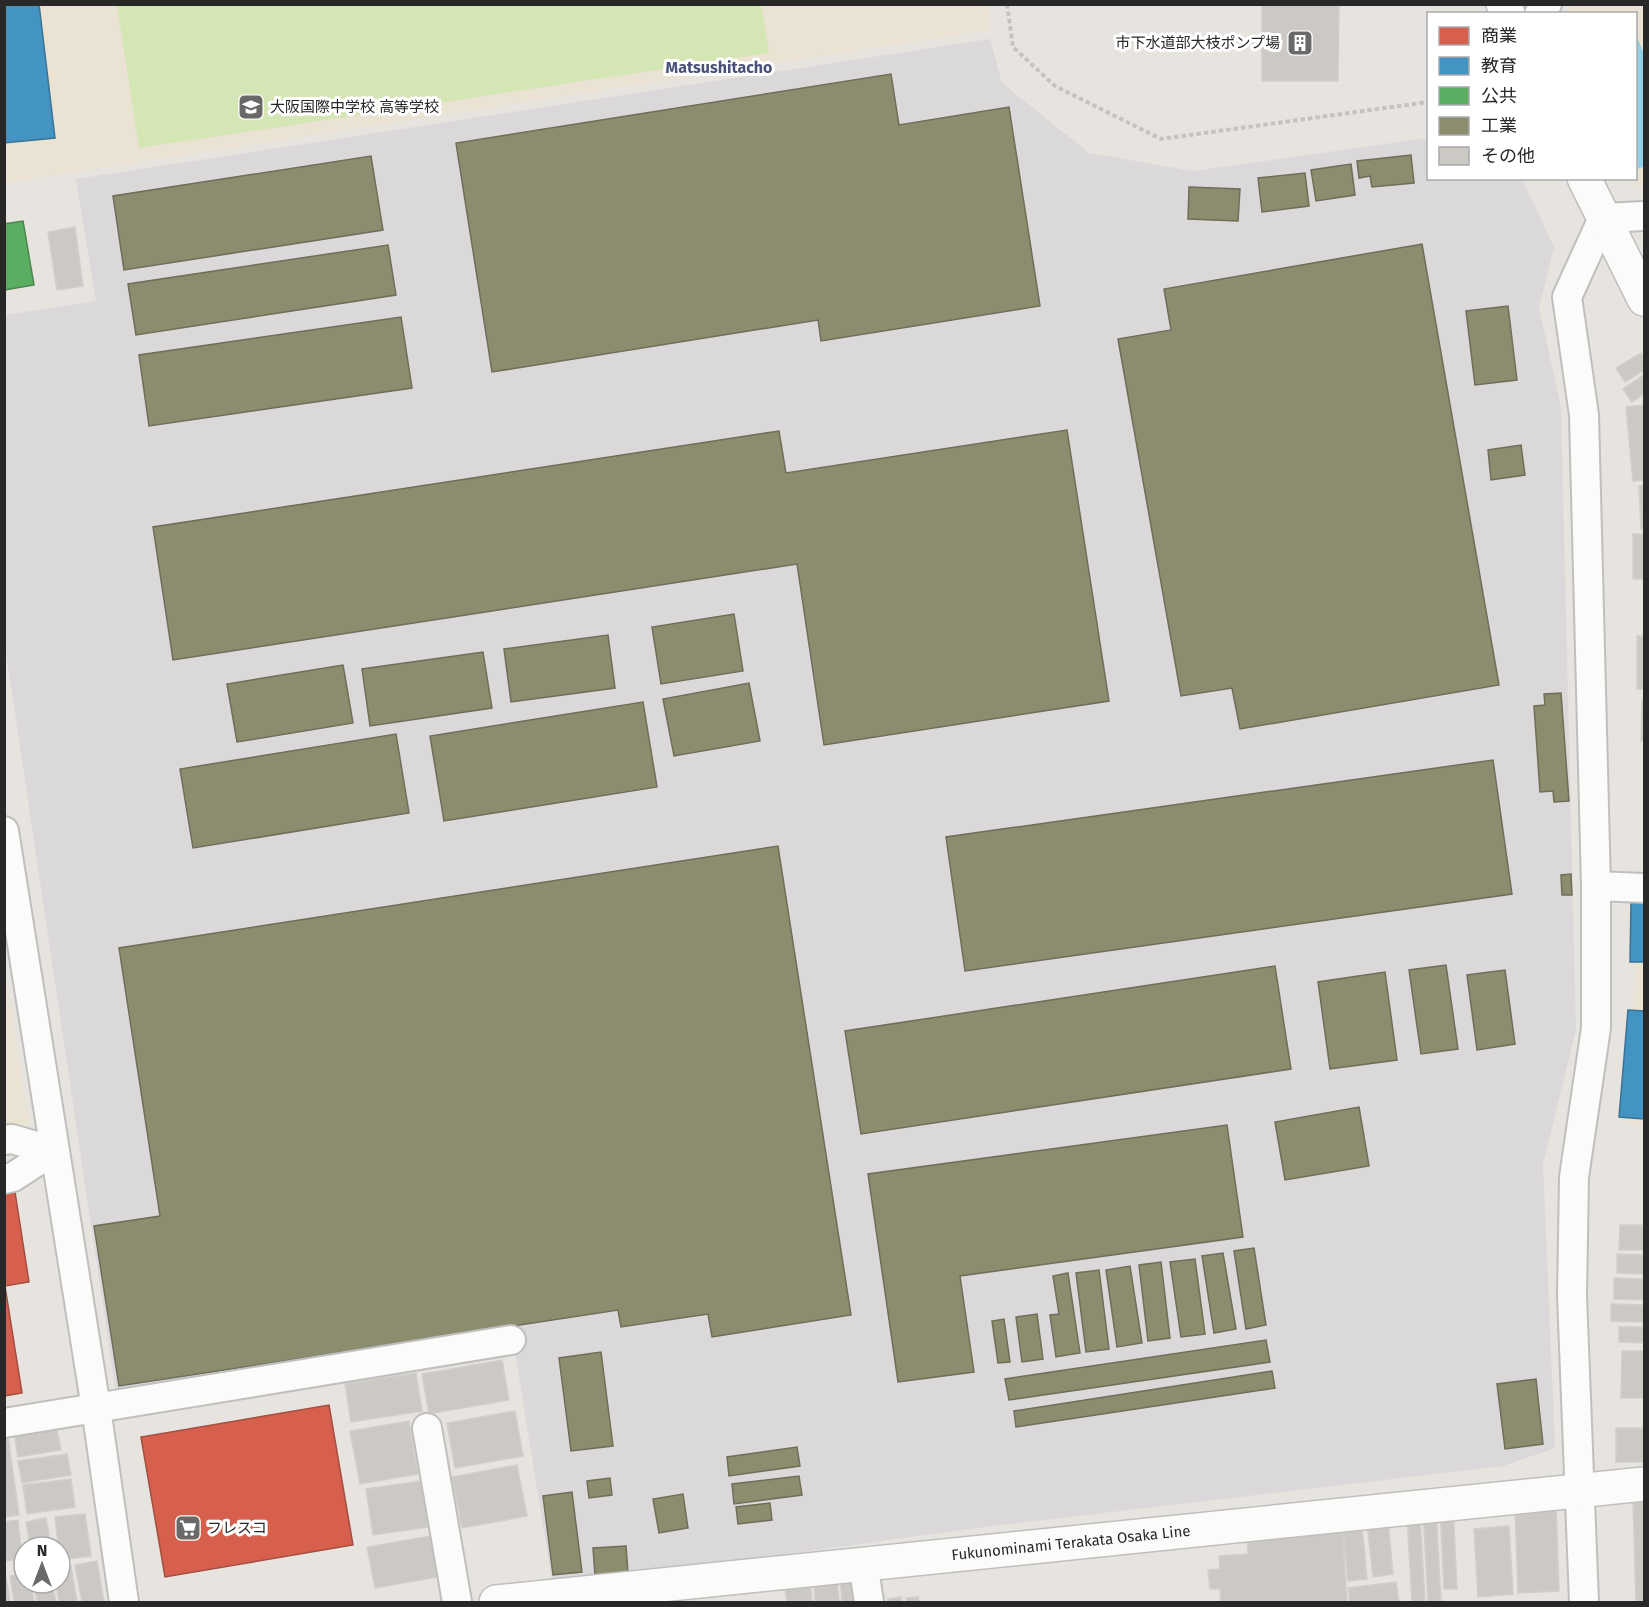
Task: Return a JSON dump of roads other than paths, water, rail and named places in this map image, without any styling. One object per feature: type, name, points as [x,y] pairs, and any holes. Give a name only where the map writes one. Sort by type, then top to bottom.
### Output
[{"type":"main road","points":[[1585,180],[1644,299]]},
{"type":"main road","name":"Fukunominami Terakata Osaka Line","points":[[496,1602],[1644,1484]]},
{"type":"street","points":[[1584,1602],[1572,1296],[1574,1177],[1596,1028],[1596,886],[1584,415],[1567,297],[1603,218],[1644,216]]},
{"type":"street","points":[[4,831],[53,1151],[96,1408],[123,1602]]},
{"type":"street","points":[[1596,886],[1644,888]]},
{"type":"street","points":[[4,1140],[12,1139],[53,1151]]},
{"type":"street","points":[[4,1179],[13,1177],[53,1151]]},
{"type":"street","points":[[4,1423],[511,1340]]},
{"type":"street","points":[[427,1428],[457,1602]]},
{"type":"street","points":[[863,1563],[869,1602]]},
{"type":"water","points":[[1637,36],[1644,54],[1644,166],[1639,169],[1637,164]]},
{"type":"place","name":"市下水道部大枝ポンプ場","points":[[1300,43]]},
{"type":"place","name":"大阪国際中学校 高等学校","points":[[251,107]]},
{"type":"place","name":"フレスコ","points":[[188,1528]]},
{"type":"district","name":"Matsushitacho","points":[[719,67]]}]
